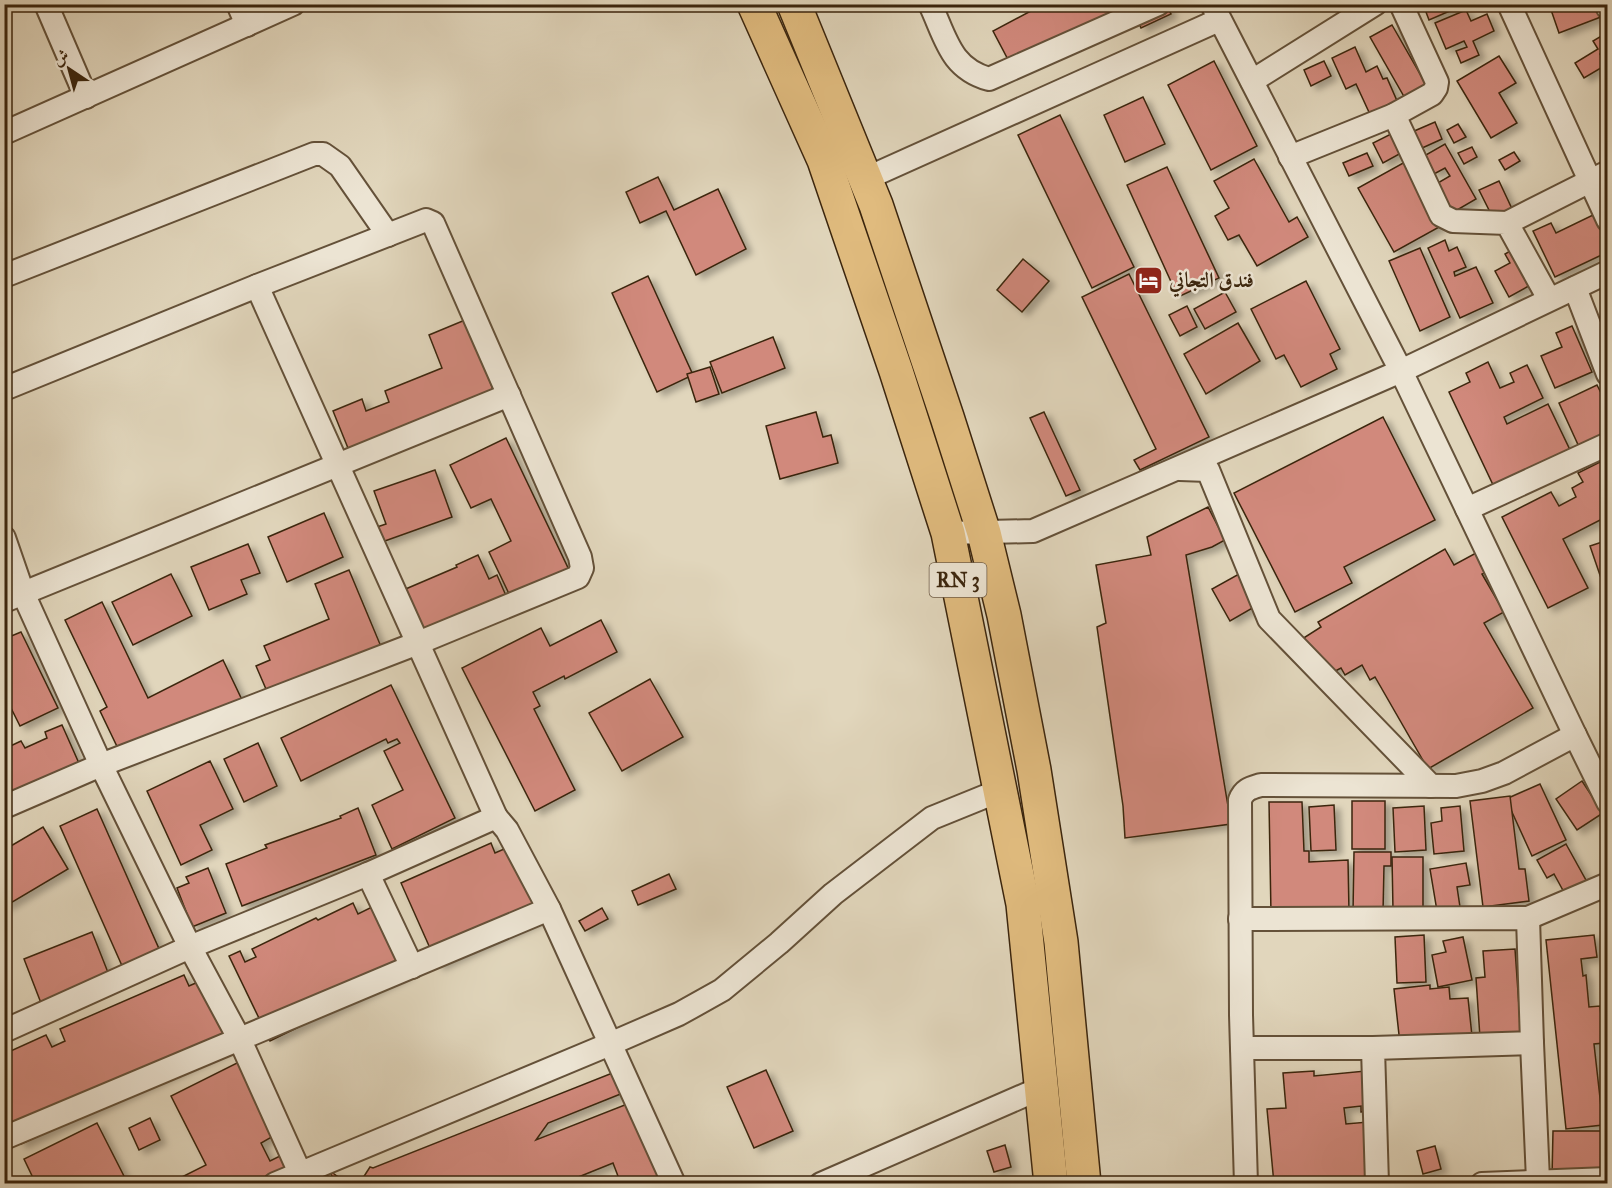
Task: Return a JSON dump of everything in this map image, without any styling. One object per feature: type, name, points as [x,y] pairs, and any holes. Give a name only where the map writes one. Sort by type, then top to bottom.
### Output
[{"type":"highway","name":"RN 3","points":[[754,4],[824,160],[948,533],[1023,904],[1051,1184]]},
{"type":"highway","name":"RN 3","points":[[794,4],[865,179],[943,406],[984,534],[1004,615],[1035,770],[1061,942],[1084,1184]]},
{"type":"street","points":[[46,4],[86,97]]},
{"type":"street","points":[[4,133],[86,97],[243,15],[293,4]]},
{"type":"street","points":[[930,4],[957,61],[975,75],[989,79],[1158,4]]},
{"type":"street","points":[[1252,81],[1375,4]]},
{"type":"street","points":[[1290,157],[1394,115],[1432,94],[1437,82],[1401,4]]},
{"type":"street","points":[[1509,4],[1598,176],[1608,220]]},
{"type":"street","points":[[865,179],[1216,12],[1401,371],[1608,802]]},
{"type":"street","points":[[1394,115],[1441,215],[1453,221],[1507,223],[1598,176]]},
{"type":"street","points":[[4,276],[314,154],[323,154],[340,166],[388,235]]},
{"type":"street","points":[[4,389],[256,286],[426,220],[433,223],[509,395],[580,557],[581,573],[578,577],[417,643],[101,765],[4,807]]},
{"type":"street","points":[[1507,223],[1549,299]]},
{"type":"street","points":[[948,533],[984,534],[1034,531],[1401,371],[1608,272]]},
{"type":"street","points":[[256,286],[496,817],[507,830],[549,909],[610,1044],[667,1181]]},
{"type":"street","points":[[1575,288],[1608,374]]},
{"type":"street","points":[[14,597],[509,395]]},
{"type":"street","points":[[1467,509],[1608,444]]},
{"type":"street","points":[[1178,468],[1208,470],[1269,620],[1431,786]]},
{"type":"street","points":[[4,538],[14,597],[101,765],[190,947],[240,1040],[303,1178]]},
{"type":"street","points":[[1245,1184],[1240,919],[1240,800],[1242,794],[1247,789],[1261,785],[1456,786],[1482,781],[1504,773],[1575,735]]},
{"type":"street","points":[[275,1184],[303,1178],[679,1014],[722,990],[833,894],[932,818],[1001,790]]},
{"type":"street","points":[[4,1031],[190,947],[368,874],[496,817]]},
{"type":"street","points":[[368,874],[412,967]]},
{"type":"street","points":[[1240,919],[1528,918],[1608,884]]},
{"type":"street","points":[[4,1138],[549,909]]},
{"type":"street","points":[[1528,918],[1538,1180]]},
{"type":"street","points":[[1242,1048],[1373,1048],[1532,1043]]},
{"type":"street","points":[[1373,1048],[1377,1184]]},
{"type":"street","points":[[821,1184],[1041,1088]]},
{"type":"street","points":[[1482,1184],[1608,1179]]},
{"type":"building","points":[[1044,4],[1106,4],[1115,21],[1013,69],[993,31]]},
{"type":"building","points":[[1131,4],[1166,4],[1171,14],[1141,28]]},
{"type":"building","points":[[1423,4],[1466,4],[1429,20]]},
{"type":"building","points":[[1549,4],[1602,4],[1606,15],[1559,33]]},
{"type":"building","points":[[1466,10],[1471,21],[1487,14],[1494,31],[1473,41],[1479,55],[1461,63],[1456,51],[1467,47],[1464,41],[1446,49],[1435,23]]},
{"type":"building","points":[[1392,25],[1432,95],[1410,107],[1370,37]]},
{"type":"building","points":[[1608,32],[1608,50],[1600,54],[1606,65],[1584,78],[1575,63],[1598,49],[1593,41]]},
{"type":"building","points":[[1355,47],[1366,72],[1377,66],[1383,79],[1387,78],[1401,110],[1374,123],[1356,84],[1346,89],[1332,58]]},
{"type":"building","points":[[1499,56],[1516,83],[1499,93],[1517,123],[1491,138],[1457,81]]},
{"type":"building","points":[[1214,61],[1257,146],[1211,170],[1168,85]]},
{"type":"building","points":[[1324,61],[1331,76],[1311,86],[1304,70]]},
{"type":"building","points":[[1143,97],[1165,144],[1125,162],[1104,115]]},
{"type":"building","points":[[1060,115],[1134,267],[1092,288],[1018,135]]},
{"type":"building","points":[[1435,122],[1442,139],[1420,149],[1412,132]]},
{"type":"building","points":[[1458,124],[1466,137],[1454,143],[1447,130]]},
{"type":"building","points":[[1393,133],[1403,152],[1383,163],[1373,143]]},
{"type":"building","points":[[1445,144],[1476,199],[1452,213],[1436,184],[1450,176],[1445,168],[1434,174],[1424,156]]},
{"type":"building","points":[[1472,147],[1477,157],[1464,164],[1458,153]]},
{"type":"building","points":[[1514,152],[1520,161],[1505,170],[1499,160]]},
{"type":"building","points":[[1367,153],[1373,166],[1349,176],[1343,163]]},
{"type":"building","points":[[1254,159],[1289,222],[1297,217],[1308,237],[1257,266],[1239,235],[1228,240],[1215,216],[1229,208],[1214,181]]},
{"type":"building","points":[[1405,162],[1441,226],[1394,252],[1358,188]]},
{"type":"building","points":[[1167,167],[1219,278],[1178,297],[1127,185]]},
{"type":"building","points":[[658,177],[674,210],[718,189],[746,249],[696,275],[666,211],[640,223],[626,192]]},
{"type":"building","points":[[1499,181],[1513,211],[1494,220],[1479,190]]},
{"type":"building","points":[[1593,215],[1608,244],[1608,252],[1555,277],[1533,231],[1551,223],[1556,233]]},
{"type":"building","points":[[1445,240],[1449,251],[1457,247],[1466,267],[1454,272],[1455,276],[1476,267],[1493,303],[1460,318],[1428,248]]},
{"type":"building","points":[[1517,247],[1536,282],[1509,297],[1495,271],[1510,263],[1505,254]]},
{"type":"building","points":[[1420,248],[1450,317],[1420,331],[1389,261]]},
{"type":"building","points":[[1023,259],[1049,281],[1022,312],[997,290]]},
{"type":"building","points":[[1129,274],[1209,437],[1140,470],[1134,460],[1156,449],[1082,297]]},
{"type":"building","points":[[648,276],[693,375],[657,392],[612,293]]},
{"type":"building","points":[[1306,281],[1340,349],[1330,354],[1337,369],[1301,387],[1284,355],[1276,359],[1251,309]]},
{"type":"building","points":[[1225,292],[1236,312],[1205,329],[1194,309]]},
{"type":"building","points":[[1187,306],[1197,327],[1180,336],[1169,315]]},
{"type":"building","points":[[465,320],[497,399],[352,458],[333,411],[362,399],[366,411],[389,402],[385,391],[442,368],[429,335]]},
{"type":"building","points":[[1238,323],[1260,361],[1206,394],[1184,354]]},
{"type":"building","points":[[1572,326],[1592,372],[1555,388],[1541,356],[1562,347],[1556,333]]},
{"type":"building","points":[[773,337],[785,368],[722,393],[710,362]]},
{"type":"building","points":[[1488,362],[1500,388],[1514,382],[1510,373],[1527,365],[1543,398],[1504,417],[1507,424],[1548,404],[1571,452],[1495,489],[1449,392],[1470,382],[1466,373]]},
{"type":"building","points":[[710,367],[719,394],[696,402],[687,374]]},
{"type":"building","points":[[1597,385],[1608,407],[1608,436],[1580,449],[1559,403]]},
{"type":"building","points":[[816,412],[823,437],[831,435],[838,463],[780,479],[766,426]]},
{"type":"building","points":[[1044,412],[1080,490],[1066,496],[1030,418]]},
{"type":"building","points":[[1383,417],[1435,520],[1344,567],[1352,583],[1295,612],[1234,493]]},
{"type":"building","points":[[506,438],[570,572],[512,600],[489,552],[511,541],[491,499],[471,508],[450,465]]},
{"type":"building","points":[[1608,458],[1608,516],[1563,539],[1588,588],[1548,608],[1502,517],[1551,492],[1559,506],[1576,497],[1572,488],[1583,482],[1578,473]]},
{"type":"building","points":[[435,470],[452,517],[382,542],[377,527],[386,524],[374,491]]},
{"type":"building","points":[[1208,507],[1225,540],[1212,547],[1186,555],[1231,824],[1125,838],[1123,806],[1097,627],[1106,623],[1096,565],[1151,555],[1147,537]]},
{"type":"building","points":[[324,513],[343,557],[287,582],[268,537]]},
{"type":"building","points":[[1608,540],[1608,579],[1602,581],[1590,546]]},
{"type":"building","points":[[248,544],[260,573],[241,580],[247,594],[209,610],[191,567]]},
{"type":"building","points":[[1445,549],[1454,565],[1476,553],[1487,572],[1482,574],[1504,612],[1484,623],[1533,708],[1428,769],[1375,677],[1370,680],[1362,665],[1345,675],[1341,668],[1324,677],[1302,639],[1321,627],[1318,622]]},
{"type":"building","points":[[478,555],[489,579],[497,575],[507,598],[421,636],[401,591],[457,567],[456,565]]},
{"type":"building","points":[[349,570],[382,649],[269,696],[256,666],[270,660],[264,646],[329,619],[315,584]]},
{"type":"building","points":[[171,574],[192,616],[133,645],[112,602]]},
{"type":"building","points":[[1239,574],[1256,606],[1230,621],[1212,589]]},
{"type":"building","points":[[102,602],[148,698],[223,660],[243,702],[124,761],[100,711],[107,707],[65,620]]},
{"type":"building","points":[[601,620],[617,652],[565,679],[564,676],[533,692],[540,706],[534,709],[575,790],[535,811],[462,668],[541,628],[550,646]]},
{"type":"building","points":[[21,632],[58,708],[20,726],[4,694],[4,639]]},
{"type":"building","points":[[650,679],[683,737],[622,771],[589,713]]},
{"type":"building","points":[[391,685],[455,818],[392,849],[372,805],[403,790],[384,751],[400,743],[397,739],[388,743],[386,739],[301,781],[281,738]]},
{"type":"building","points":[[62,725],[82,770],[4,805],[4,749],[21,741],[25,748],[47,738],[45,732]]},
{"type":"building","points":[[258,743],[277,786],[244,802],[224,759]]},
{"type":"building","points":[[210,761],[233,809],[200,825],[212,850],[181,865],[147,791]]},
{"type":"building","points":[[1582,781],[1603,813],[1577,830],[1556,799]]},
{"type":"building","points":[[1540,784],[1566,840],[1532,856],[1506,799]]},
{"type":"building","points":[[1510,796],[1519,869],[1525,869],[1529,901],[1483,907],[1470,801]]},
{"type":"building","points":[[1352,801],[1385,801],[1385,849],[1352,849]]},
{"type":"building","points":[[1269,802],[1302,802],[1304,851],[1309,851],[1309,862],[1348,860],[1349,912],[1271,914]]},
{"type":"building","points":[[1334,805],[1336,850],[1311,851],[1309,807]]},
{"type":"building","points":[[1424,806],[1426,850],[1395,852],[1393,808]]},
{"type":"building","points":[[1460,806],[1464,851],[1434,854],[1431,823],[1442,821],[1441,808]]},
{"type":"building","points":[[358,808],[376,855],[242,906],[226,864],[267,848],[265,845],[341,818],[340,816]]},
{"type":"building","points":[[97,809],[160,951],[123,968],[60,826]]},
{"type":"building","points":[[43,827],[68,869],[4,907],[4,850]]},
{"type":"building","points":[[491,843],[495,853],[511,846],[543,918],[438,966],[401,883]]},
{"type":"building","points":[[1566,844],[1587,882],[1565,894],[1554,874],[1547,878],[1537,860]]},
{"type":"building","points":[[1354,852],[1391,852],[1391,866],[1384,866],[1383,912],[1353,912]]},
{"type":"building","points":[[1392,857],[1423,857],[1423,909],[1393,910]]},
{"type":"building","points":[[1466,863],[1470,885],[1457,887],[1460,907],[1437,911],[1430,869]]},
{"type":"building","points":[[208,868],[226,913],[192,927],[177,888],[189,883],[186,877]]},
{"type":"building","points":[[669,874],[676,889],[638,905],[632,891]]},
{"type":"building","points":[[353,903],[358,914],[374,906],[407,974],[270,1041],[229,956],[240,951],[245,962],[256,957],[252,949]]},
{"type":"building","points":[[602,908],[608,919],[585,931],[579,921]]},
{"type":"building","points":[[92,932],[109,975],[41,1003],[24,959]]},
{"type":"building","points":[[1424,935],[1426,982],[1397,983],[1395,937]]},
{"type":"building","points":[[1594,935],[1597,957],[1581,959],[1583,976],[1586,975],[1589,1007],[1600,1006],[1604,1043],[1594,1044],[1603,1125],[1566,1129],[1546,940]]},
{"type":"building","points":[[1463,937],[1472,980],[1438,987],[1432,955],[1446,952],[1443,941]]},
{"type":"building","points":[[1515,949],[1521,1035],[1480,1038],[1476,978],[1485,977],[1483,951]]},
{"type":"building","points":[[184,975],[189,986],[207,978],[236,1045],[21,1144],[4,1108],[4,1054],[46,1035],[52,1047],[65,1041],[60,1029]]},
{"type":"building","points":[[1430,985],[1430,989],[1449,987],[1450,999],[1468,998],[1472,1036],[1400,1044],[1394,989]]},
{"type":"building","points":[[241,1061],[277,1134],[261,1143],[270,1161],[284,1154],[293,1171],[268,1184],[168,1184],[206,1165],[171,1096]]},
{"type":"building","points":[[620,1070],[628,1091],[548,1123],[536,1140],[640,1099],[672,1179],[660,1184],[621,1184],[613,1163],[576,1178],[578,1184],[569,1179],[559,1184],[359,1184],[370,1167],[373,1168]]},
{"type":"building","points":[[766,1070],[793,1131],[754,1148],[727,1087]]},
{"type":"building","points":[[1376,1070],[1380,1111],[1361,1112],[1361,1106],[1344,1108],[1346,1124],[1368,1122],[1373,1184],[1274,1184],[1267,1109],[1286,1108],[1283,1073],[1314,1071],[1314,1076]]},
{"type":"building","points":[[150,1118],[160,1140],[139,1150],[129,1128]]},
{"type":"building","points":[[97,1123],[128,1184],[36,1184],[24,1159]]},
{"type":"building","points":[[1553,1131],[1608,1131],[1607,1177],[1552,1177]]},
{"type":"building","points":[[1005,1145],[1011,1167],[994,1172],[987,1151]]},
{"type":"building","points":[[1435,1146],[1441,1169],[1423,1174],[1417,1151]]},
{"type":"building","points":[[330,1171],[348,1184],[335,1184]]},
{"type":"place","name":"فندق التجاني","points":[[1148,280]]}]
